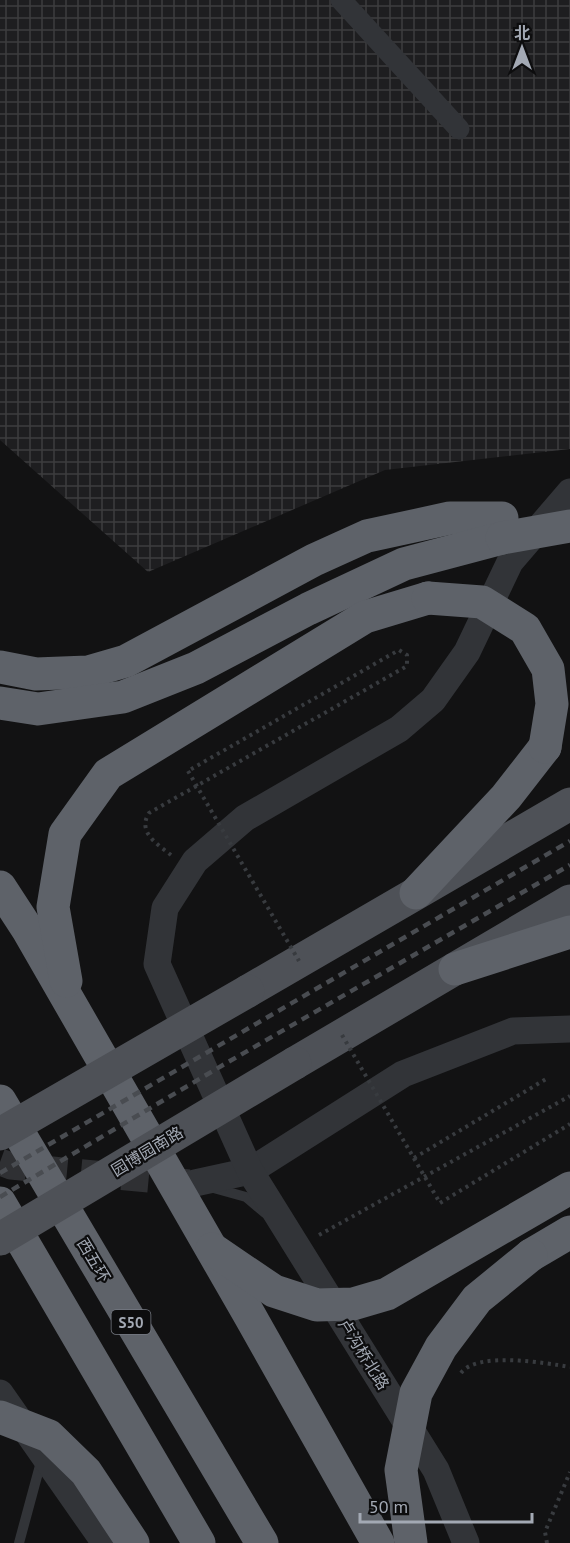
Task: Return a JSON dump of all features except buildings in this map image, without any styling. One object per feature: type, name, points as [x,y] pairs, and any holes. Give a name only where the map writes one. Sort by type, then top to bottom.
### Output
[{"type":"highway","points":[[0,667],[36,674],[78,673],[126,662],[314,560],[367,536],[450,518],[502,528],[570,526]]},
{"type":"highway","points":[[0,703],[38,710],[123,697],[196,668],[308,609],[404,564],[502,528],[570,519]]},
{"type":"highway","points":[[70,1004],[53,907],[65,834],[108,774],[365,617],[428,598],[482,602],[525,629],[548,669],[552,704],[545,747],[506,798],[416,893]]},
{"type":"highway","points":[[0,887],[28,930],[212,1249],[378,1543]]},
{"type":"highway","points":[[455,969],[570,932]]},
{"type":"highway","name":"西五环","points":[[0,1101],[262,1543]]},
{"type":"highway","points":[[212,1249],[274,1291],[317,1305],[353,1304],[387,1294],[570,1188]]},
{"type":"highway","points":[[0,1203],[199,1543]]},
{"type":"highway","points":[[411,1543],[400,1470],[416,1393],[441,1347],[477,1299],[531,1255],[570,1232]]},
{"type":"highway","points":[[0,1417],[49,1436],[86,1472],[133,1543]]},
{"type":"main road","points":[[0,1134],[570,804]]},
{"type":"main road","name":"园博园南路","points":[[0,1239],[570,901]]},
{"type":"street","points":[[341,0],[459,129]]},
{"type":"street","name":"卢沟桥北路","points":[[466,1543],[436,1470],[250,1171],[157,964],[165,908],[195,861],[245,818],[399,729],[433,700],[467,652],[510,562],[570,492]]},
{"type":"street","points":[[195,1183],[250,1171],[403,1074],[513,1031],[570,1029]]},
{"type":"street","points":[[0,1393],[105,1543]]},
{"type":"lane","points":[[195,1183],[246,1197],[292,1239]]},
{"type":"lane","points":[[19,1543],[43,1455]]},
{"type":"path","points":[[192,867],[175,858],[151,839],[145,819],[149,813],[407,666],[407,655],[399,650],[189,771],[299,961]]},
{"type":"path","points":[[342,1035],[440,1203],[570,1124]]},
{"type":"path","points":[[414,1158],[546,1079]]},
{"type":"path","points":[[292,1239],[336,1226],[570,1096]]},
{"type":"path","points":[[457,1378],[463,1369],[486,1362],[511,1359],[570,1367]]},
{"type":"path","points":[[547,1543],[545,1532],[570,1472]]},
{"type":"shaded area","points":[[0,0],[570,0],[570,449],[385,470],[148,572],[0,440]]},
{"type":"tunnel","points":[[0,1162],[11,1166],[189,1183]]},
{"type":"railway","points":[[0,1173],[570,841]]},
{"type":"railway","points":[[0,1197],[223,1065],[570,865]]}]
